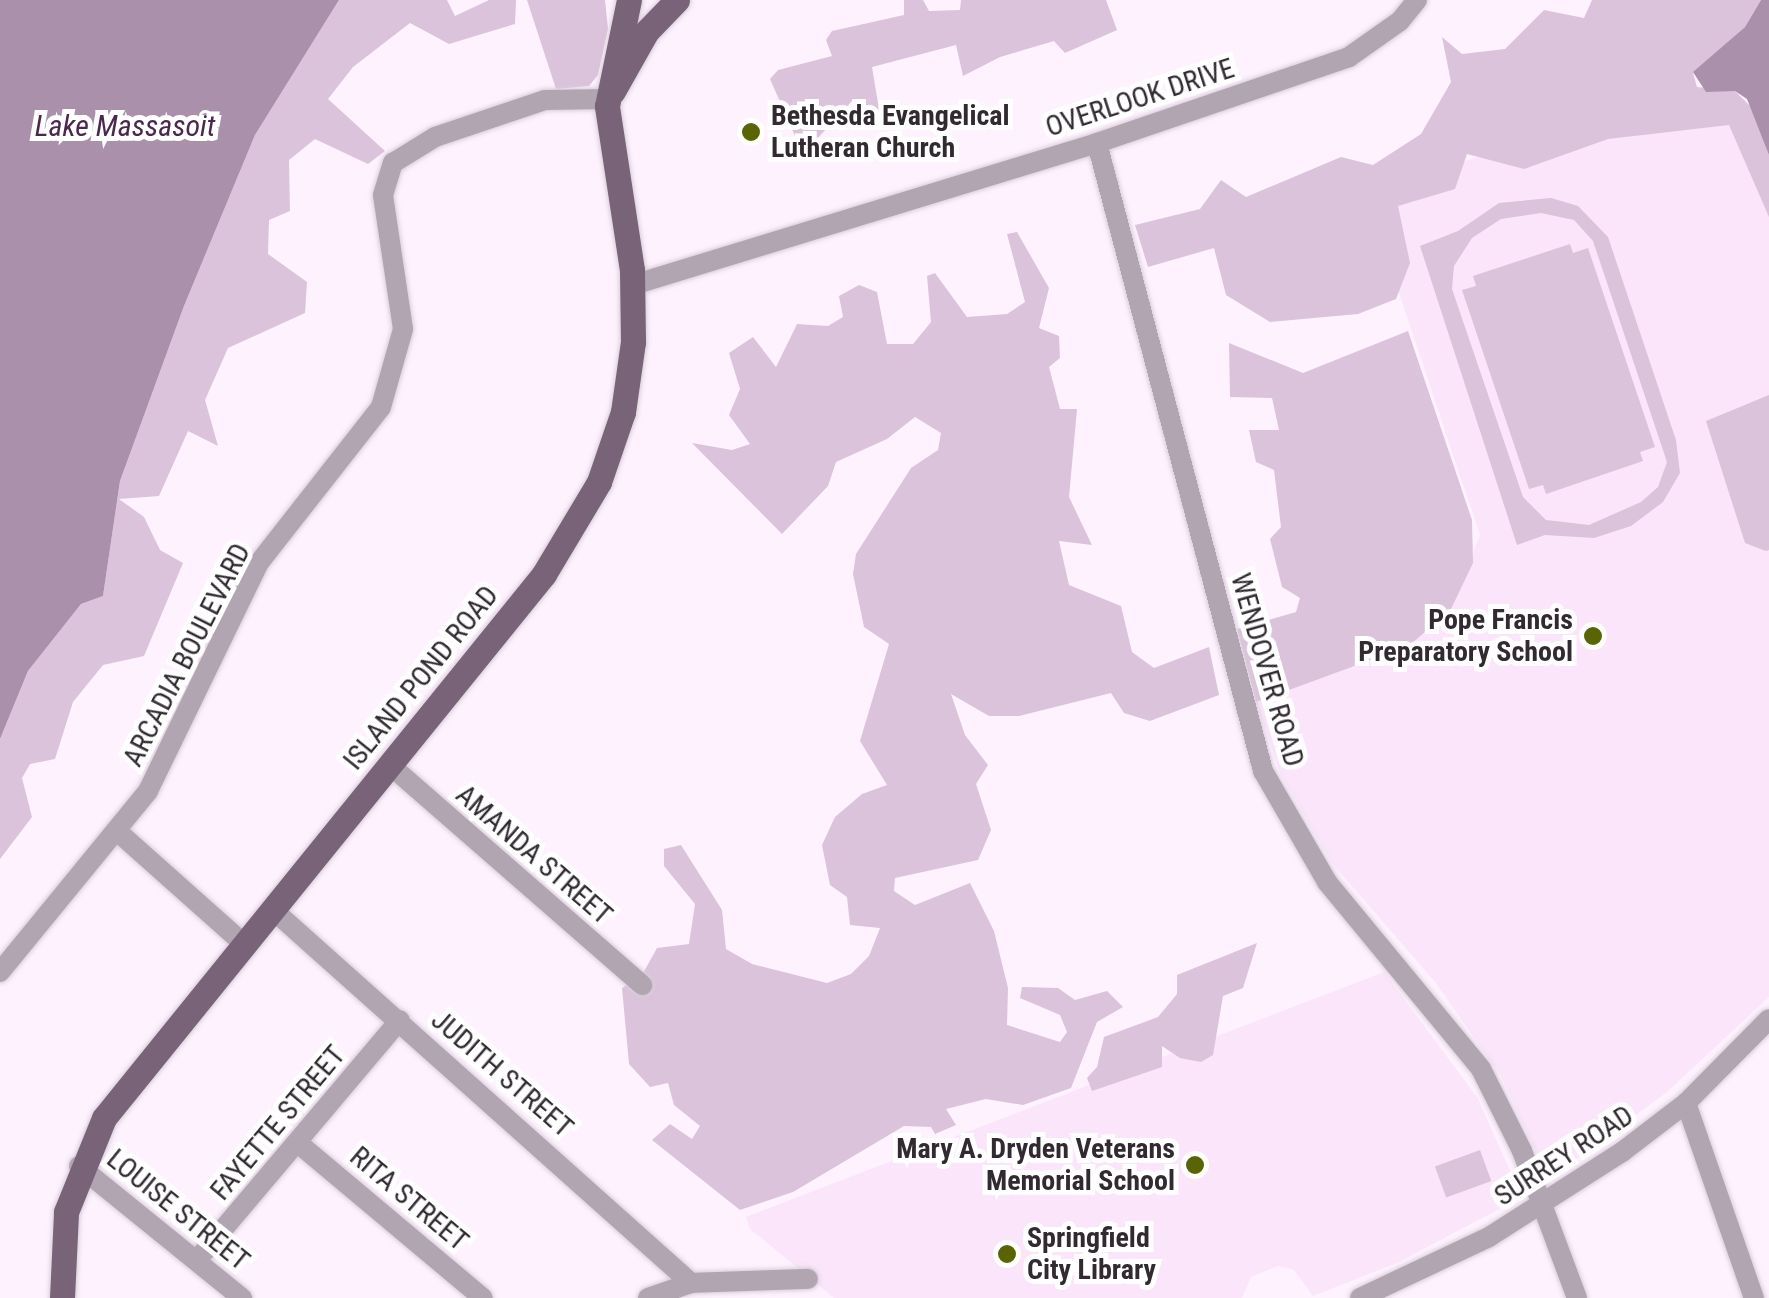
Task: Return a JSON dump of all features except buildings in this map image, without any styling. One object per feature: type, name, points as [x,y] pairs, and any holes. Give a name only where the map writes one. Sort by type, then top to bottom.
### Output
[{"type":"main road","name":"ISLAND POND ROAD","points":[[612,0],[621,26]]},
{"type":"main road","name":"ISLAND POND ROAD","points":[[62,1298],[62,1231],[80,1166],[104,1118],[550,566],[590,502],[626,398],[633,285],[608,99],[629,0]]},
{"type":"main road","points":[[608,99],[647,31],[677,0]]},
{"type":"street","name":"OVERLOOK DRIVE","points":[[633,285],[1096,143],[1349,57],[1400,21],[1417,0]]},
{"type":"street","name":"ARCADIA BOULEVARD","points":[[0,972],[117,830],[162,766],[258,564],[363,435],[390,387],[403,329],[383,195],[389,170],[411,149],[475,122],[554,98],[608,99]]},
{"type":"street","name":"WENDOVER ROAD","points":[[1096,143],[1263,771],[1327,882],[1480,1070],[1544,1203],[1577,1298]]},
{"type":"street","name":"AMANDA STREET","points":[[390,766],[642,985]]},
{"type":"street","points":[[117,830],[244,944]]},
{"type":"street","name":"JUDITH STREET","points":[[272,909],[692,1283]]},
{"type":"street","name":"SURREY ROAD","points":[[1360,1298],[1404,1290],[1544,1203],[1686,1103],[1769,1019]]},
{"type":"street","name":"FAYETTE STREET","points":[[197,1260],[400,1020]]},
{"type":"street","points":[[1686,1103],[1754,1298]]},
{"type":"street","name":"RITA STREET","points":[[298,1143],[483,1298]]},
{"type":"street","name":"LOUISE STREET","points":[[80,1166],[242,1298]]},
{"type":"street","points":[[648,1298],[692,1283],[808,1279]]},
{"type":"shaded area","points":[[339,0],[447,0],[455,16],[489,0],[516,0],[515,24],[449,44],[410,23],[353,67],[328,99],[385,151],[368,164],[315,139],[289,160],[290,211],[269,220],[268,254],[307,282],[305,313],[228,348],[205,400],[218,446],[188,431],[159,496],[119,499],[144,517],[160,550],[183,563],[144,656],[103,665],[73,702],[55,759],[30,764],[22,778],[32,817],[0,859],[0,739],[28,671],[81,604],[103,596],[120,481],[184,306],[255,135]]},
{"type":"shaded area","points":[[527,0],[605,0],[608,29],[598,75],[589,86],[556,89]]},
{"type":"shaded area","points":[[904,0],[923,0],[929,11],[960,10],[961,0],[1106,0],[1117,30],[1065,53],[1054,41],[1000,57],[963,76],[956,45],[872,67],[882,127],[852,101],[803,154],[770,79],[778,70],[832,56],[826,40],[832,31],[904,15]]},
{"type":"shaded area","points":[[1592,0],[1761,0],[1745,27],[1693,73],[1697,87],[1735,91],[1754,110],[1769,155],[1769,217],[1729,125],[1608,139],[1524,169],[1467,154],[1455,189],[1398,206],[1410,263],[1396,299],[1358,314],[1270,322],[1226,295],[1214,248],[1148,267],[1135,225],[1200,209],[1221,180],[1246,197],[1341,157],[1373,165],[1421,134],[1451,82],[1442,37],[1462,54],[1505,49],[1544,10],[1584,18]]},
{"type":"shaded area","name":"Pope Francis Preparatory School","points":[[1686,88],[1769,148],[1769,997],[1667,1092],[1549,1179],[1501,1076],[1435,982],[1332,863],[1281,775],[1256,702],[1409,646],[1451,609],[1480,535],[1366,194]]},
{"type":"shaded area","points":[[1551,198],[1578,206],[1608,237],[1676,440],[1680,473],[1663,502],[1631,526],[1594,538],[1545,535],[1517,545],[1420,246],[1458,231],[1499,203]],"holes":[[[1541,213],[1574,220],[1593,241],[1667,462],[1658,487],[1641,502],[1589,525],[1546,520],[1523,497],[1452,289],[1454,266],[1472,238],[1501,219]]]},
{"type":"shaded area","points":[[1017,232],[1049,288],[1039,328],[1059,336],[1060,358],[1049,367],[1060,409],[1077,409],[1069,497],[1092,545],[1059,541],[1069,585],[1121,606],[1132,652],[1154,668],[1209,647],[1219,695],[1150,721],[1124,713],[1111,693],[1019,716],[989,716],[951,694],[965,735],[988,765],[976,784],[991,830],[978,860],[895,878],[894,891],[915,905],[970,883],[994,931],[1008,988],[1007,1025],[1060,1042],[1067,1032],[1060,1015],[1020,998],[1022,987],[1058,988],[1075,1000],[1107,991],[1123,1007],[1097,1022],[1071,1088],[1023,1105],[986,1099],[946,1109],[956,1125],[935,1134],[931,1127],[904,1126],[793,1192],[740,1210],[652,1140],[670,1124],[692,1139],[700,1126],[674,1105],[668,1083],[650,1087],[629,1064],[622,988],[642,975],[657,948],[689,944],[695,904],[664,866],[664,849],[681,845],[722,910],[726,949],[752,964],[827,983],[851,974],[869,956],[880,928],[850,925],[847,897],[830,885],[822,845],[835,817],[862,794],[887,785],[860,741],[889,644],[864,627],[853,574],[856,554],[911,468],[938,450],[941,433],[915,417],[887,439],[836,462],[828,486],[782,534],[692,443],[732,450],[750,444],[729,415],[740,389],[729,353],[753,337],[776,367],[797,324],[828,326],[843,317],[839,296],[859,285],[877,292],[887,344],[913,344],[931,322],[927,276],[935,273],[967,317],[1007,314],[1025,302],[1007,234]]},
{"type":"shaded area","points":[[1570,244],[1573,253],[1588,248],[1655,447],[1640,452],[1643,461],[1546,494],[1543,485],[1529,489],[1462,290],[1476,286],[1473,276]]},
{"type":"shaded area","points":[[1408,331],[1472,520],[1473,563],[1451,609],[1409,646],[1256,702],[1237,629],[1296,612],[1300,598],[1282,587],[1270,539],[1281,527],[1274,470],[1256,462],[1249,430],[1279,430],[1272,398],[1230,397],[1229,343],[1303,373]]},
{"type":"shaded area","points":[[1769,395],[1766,551],[1745,543],[1706,421]]},
{"type":"shaded area","points":[[1257,943],[1243,988],[1223,996],[1213,1055],[1201,1062],[1180,1058],[1162,1046],[1162,1067],[1092,1091],[1087,1078],[1097,1067],[1104,1037],[1158,1017],[1177,994],[1177,975]]},
{"type":"shaded area","name":"Mary A. Dryden Veterans Memorial School","points":[[1384,972],[1477,1097],[1522,1197],[1399,1262],[1313,1296],[1294,1270],[1278,1266],[1251,1277],[1242,1298],[834,1298],[750,1229],[746,1217]]},
{"type":"shaded area","points":[[1480,1150],[1491,1181],[1446,1197],[1435,1166]]},
{"type":"water","name":"Lake Massasoit","points":[[0,0],[339,0],[255,135],[184,306],[120,481],[103,596],[81,604],[28,671],[0,739]]},
{"type":"water","points":[[1761,0],[1769,0],[1769,155],[1747,99],[1735,91],[1706,92],[1693,72],[1745,27]]},
{"type":"place","name":"Bethesda Evangelical Lutheran Church","points":[[751,132]]},
{"type":"place","name":"Pope Francis Preparatory School","points":[[1593,636]]},
{"type":"place","name":"Mary A. Dryden Veterans Memorial School","points":[[1195,1165]]},
{"type":"place","name":"Springfield City Library","points":[[1007,1254]]}]
